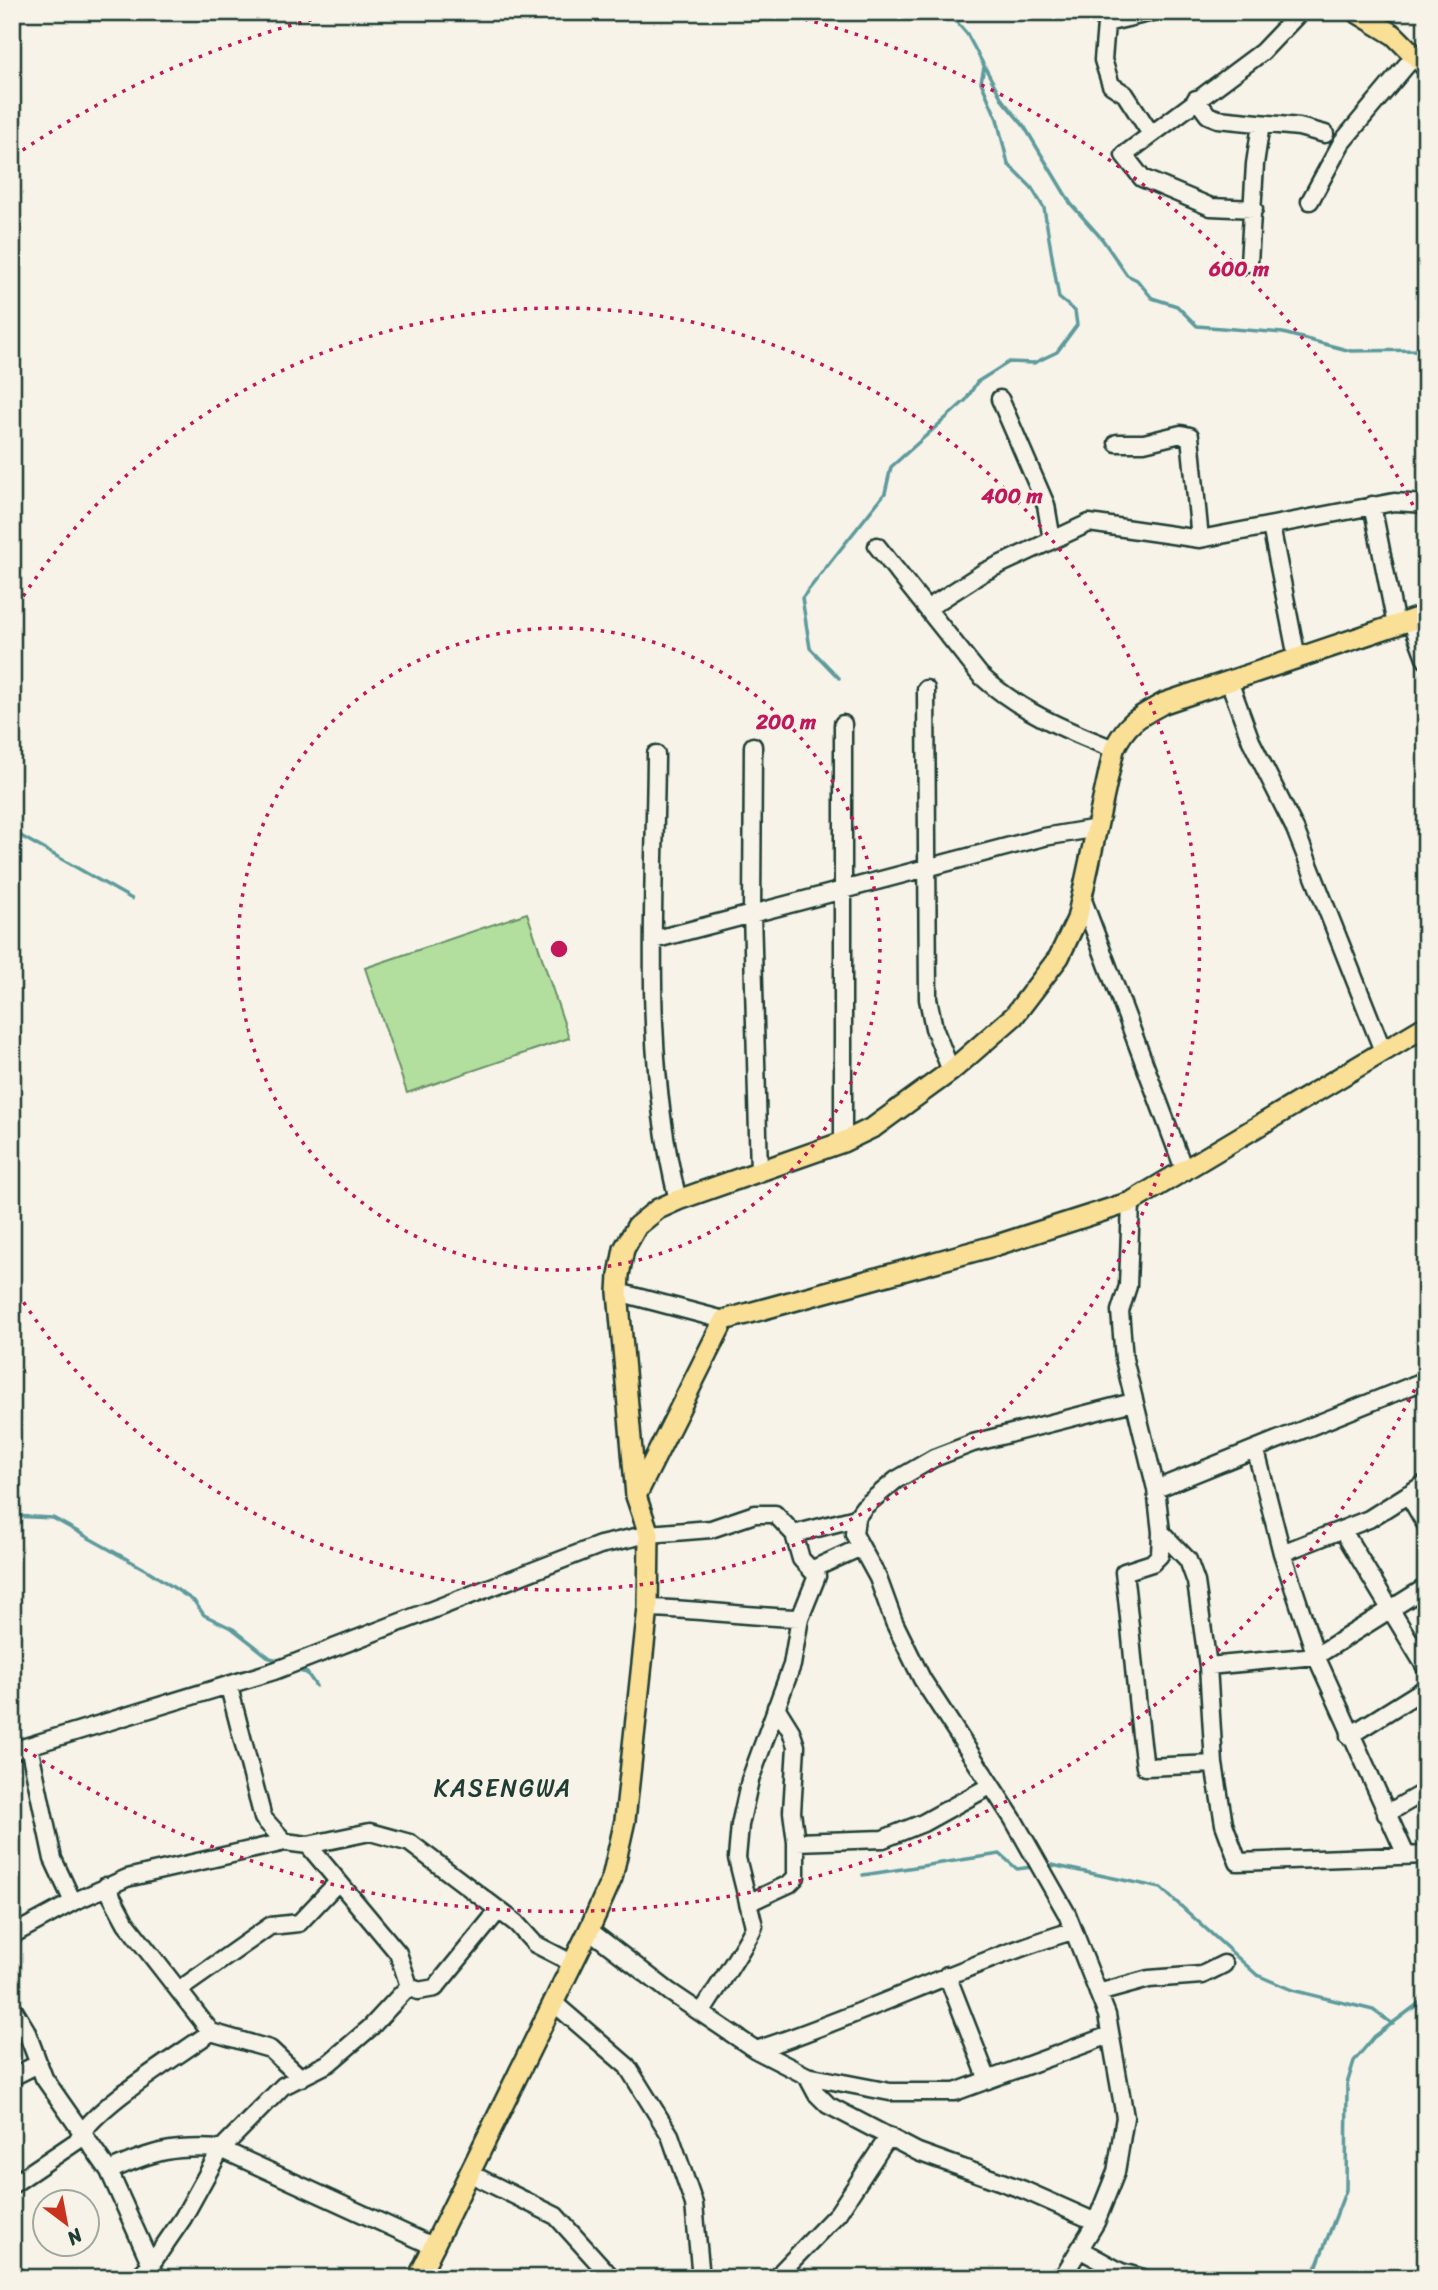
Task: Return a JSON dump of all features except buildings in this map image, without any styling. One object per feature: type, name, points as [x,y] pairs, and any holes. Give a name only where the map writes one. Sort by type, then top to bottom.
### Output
[{"type":"main road","points":[[1356,12],[1394,35],[1420,61]]},
{"type":"main road","points":[[418,2278],[589,1930],[612,1878],[625,1820],[648,1608],[649,1534],[636,1496],[618,1292],[624,1249],[637,1226],[658,1209],[678,1200],[843,1142],[874,1127],[951,1071],[1014,1016],[1059,957],[1077,919],[1114,749],[1123,729],[1133,720],[1164,703],[1411,620]]},
{"type":"main road","points":[[636,1496],[724,1320],[996,1245],[1131,1202],[1185,1172],[1278,1111],[1426,1026]]},
{"type":"street","points":[[1151,134],[1125,94],[1111,85],[1102,60],[1107,18],[1153,12]]},
{"type":"street","points":[[1254,209],[1211,207],[1142,178],[1125,155],[1262,52],[1300,12]]},
{"type":"street","points":[[1310,201],[1342,142],[1420,61]]},
{"type":"street","points":[[1196,99],[1208,115],[1218,120],[1299,127],[1325,134]]},
{"type":"street","points":[[1248,263],[1254,209],[1255,164],[1261,124]]},
{"type":"street","points":[[1000,399],[1046,505],[1052,540]]},
{"type":"street","points":[[1117,443],[1144,443],[1181,434],[1190,436],[1200,539]]},
{"type":"street","points":[[928,608],[984,572],[1089,523],[1200,539],[1373,505],[1394,502],[1426,503]]},
{"type":"street","points":[[1373,505],[1426,660]]},
{"type":"street","points":[[1272,526],[1297,658]]},
{"type":"street","points":[[877,546],[980,675],[999,692],[1060,728],[1114,749]]},
{"type":"street","points":[[1229,681],[1251,741],[1295,829],[1383,1051]]},
{"type":"street","points":[[926,689],[928,999],[934,1028],[951,1071]]},
{"type":"street","points":[[843,724],[843,1142]]},
{"type":"street","points":[[753,746],[752,912],[759,1171]]},
{"type":"street","points":[[656,754],[653,1020],[668,1161],[678,1200]]},
{"type":"street","points":[[653,940],[1044,837],[1098,828]]},
{"type":"street","points":[[1083,900],[1185,1172]]},
{"type":"street","points":[[1131,1202],[1128,1286],[1119,1311],[1124,1359],[1156,1489],[1161,1532],[1160,1555],[1152,1563],[1124,1572],[1133,1644],[1135,1701],[1145,1767],[1214,1764]]},
{"type":"street","points":[[618,1292],[724,1320]]},
{"type":"street","points":[[1156,1489],[1256,1451],[1426,1380]]},
{"type":"street","points":[[794,1534],[856,1518],[885,1488],[934,1458],[973,1444],[1133,1402]]},
{"type":"street","points":[[1256,1451],[1282,1553],[1316,1656],[1349,1736],[1406,1855]]},
{"type":"street","points":[[1282,1553],[1343,1531],[1426,1483]]},
{"type":"street","points":[[1408,1494],[1426,1525]]},
{"type":"street","points":[[12,1751],[229,1686],[600,1545],[649,1534],[711,1529],[755,1514],[775,1514],[794,1534],[801,1559],[817,1576],[800,1618],[792,1665],[750,1780],[740,1825],[737,1858],[754,1926],[753,1934],[742,1946],[702,2012]]},
{"type":"street","points":[[856,1518],[854,1534],[859,1548],[878,1578],[894,1622],[922,1679],[1044,1872],[1090,1966],[1107,2015],[1125,2117],[1116,2172],[1096,2222],[1062,2278]]},
{"type":"street","points":[[1343,1531],[1426,1668]]},
{"type":"street","points":[[1161,1532],[1188,1560],[1196,1583],[1208,1666],[1214,1764],[1224,1824],[1238,1862],[1426,1855]]},
{"type":"street","points":[[813,1569],[859,1548]]},
{"type":"street","points":[[1208,1666],[1316,1656],[1426,1587]]},
{"type":"street","points":[[648,1608],[800,1618]]},
{"type":"street","points":[[229,1686],[263,1818],[285,1842]]},
{"type":"street","points":[[1349,1736],[1426,1688]]},
{"type":"street","points":[[748,1903],[789,1884],[796,1877],[796,1842],[792,1812],[796,1746],[776,1707]]},
{"type":"street","points":[[29,1746],[53,1859],[73,1902]]},
{"type":"street","points":[[796,1842],[883,1839],[923,1823],[990,1786]]},
{"type":"street","points":[[1386,1814],[1426,1791]]},
{"type":"street","points":[[12,1935],[106,1886],[138,1875],[285,1842],[309,1845],[370,1832],[410,1843],[516,1923],[535,1944],[572,1963]]},
{"type":"street","points":[[309,1845],[398,1953],[409,1986],[418,1991],[435,1988],[498,1911]]},
{"type":"street","points":[[179,1990],[270,1926],[299,1923],[338,1882]]},
{"type":"street","points":[[106,1886],[126,1923],[211,2032],[270,2049],[301,2078]]},
{"type":"street","points":[[589,1930],[756,2050],[807,2076],[890,2092],[955,2092],[1110,2035]]},
{"type":"street","points":[[756,2050],[815,2031],[998,1954],[1072,1931]]},
{"type":"street","points":[[1098,1993],[1149,1979],[1202,1975],[1224,1964]]},
{"type":"street","points":[[947,1975],[988,2080]]},
{"type":"street","points":[[123,2278],[155,2271],[221,2148],[284,2086],[329,2063],[371,2027],[409,1986]]},
{"type":"street","points":[[554,2003],[626,2066],[670,2135],[694,2204],[701,2278]]},
{"type":"street","points":[[12,2007],[26,2030],[44,2078],[109,2171],[155,2271]]},
{"type":"street","points":[[12,2185],[77,2141],[82,2130],[99,2113],[211,2032]]},
{"type":"street","points":[[12,2077],[38,2064]]},
{"type":"street","points":[[807,2076],[816,2093],[828,2105],[918,2152],[1024,2190],[1096,2222]]},
{"type":"street","points":[[789,2278],[782,2271],[838,2213],[889,2136]]},
{"type":"street","points":[[109,2171],[150,2152],[186,2147],[221,2148],[435,2247]]},
{"type":"street","points":[[471,2174],[556,2216],[612,2278]]},
{"type":"street","points":[[1080,2250],[1121,2272],[1143,2278]]},
{"type":"green space","points":[[527,913],[569,1038],[407,1093],[365,968]]},
{"type":"waterway","points":[[948,12],[967,34],[1003,101],[1024,126],[1071,204],[1102,239],[1127,275],[1137,280],[1152,298],[1177,306],[1197,326],[1283,333],[1351,351],[1426,350]]},
{"type":"waterway","points":[[839,678],[810,648],[802,598],[885,493],[891,467],[966,400],[977,382],[1009,362],[1034,363],[1057,352],[1077,325],[1075,311],[1059,298],[1044,208],[1031,187],[1008,164],[997,119],[981,82],[984,67]]},
{"type":"waterway","points":[[12,831],[132,899]]},
{"type":"waterway","points":[[12,1516],[53,1518],[150,1572],[194,1601],[204,1615],[233,1629],[270,1658],[283,1661]]},
{"type":"waterway","points":[[294,1670],[307,1673],[316,1686]]},
{"type":"waterway","points":[[863,1875],[1000,1854],[1017,1869],[1032,1867]]},
{"type":"waterway","points":[[1047,1864],[1161,1888],[1257,1975],[1292,1990],[1373,2010],[1393,2024]]},
{"type":"waterway","points":[[1312,2278],[1346,2190],[1347,2084],[1354,2061],[1374,2037],[1426,1998]]},
{"type":"district","name":"KASENGWA","points":[[503,1788]]}]
